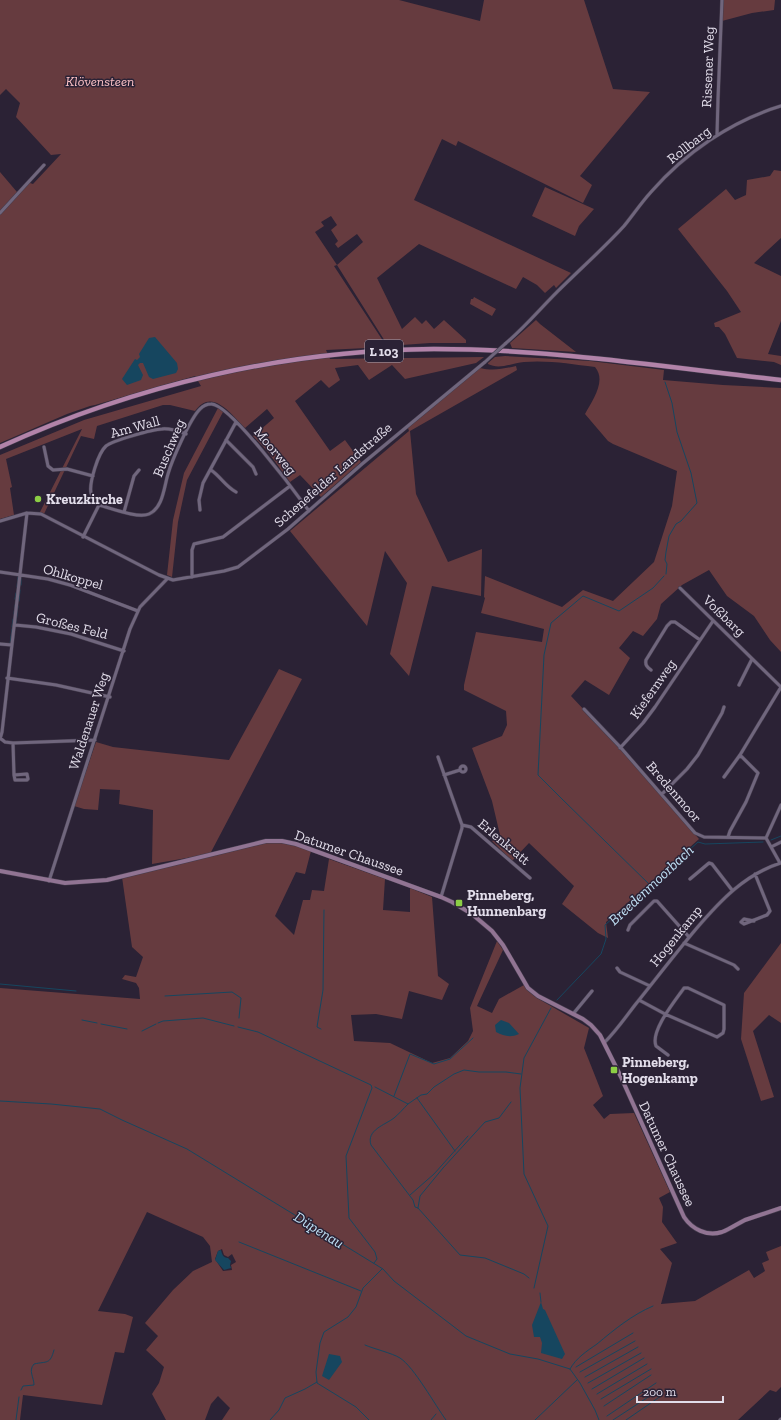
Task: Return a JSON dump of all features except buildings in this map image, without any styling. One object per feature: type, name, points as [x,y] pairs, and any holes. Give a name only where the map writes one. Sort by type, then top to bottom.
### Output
[{"type":"main road","name":"L 103","points":[[0,447],[91,410],[190,380],[266,365],[333,356],[413,350],[500,351],[605,358],[781,380]]},
{"type":"street","name":"Rissener Weg","points":[[718,135],[722,0]]},
{"type":"street","name":"Rollbarg","points":[[627,223],[658,185],[695,151],[718,135],[781,106]]},
{"type":"street","points":[[0,213],[44,164]]},
{"type":"street","name":"Schenefelder Landstraße","points":[[0,521],[26,513],[41,514],[167,579],[173,580],[192,577],[238,567],[288,530],[368,459],[506,344],[529,323],[550,299],[627,223]]},
{"type":"street","name":"Buschweg","points":[[99,505],[142,516],[150,514],[156,509],[160,502],[169,468],[196,414],[202,407],[210,404],[215,404],[222,408]]},
{"type":"street","name":"Moorweg","points":[[222,408],[266,454],[309,511]]},
{"type":"street","points":[[200,510],[199,500],[202,488],[236,422]]},
{"type":"street","name":"Am Wall","points":[[99,505],[91,494],[91,487],[101,453],[108,444],[161,429],[173,430],[186,434]]},
{"type":"street","points":[[226,440],[253,467],[256,474]]},
{"type":"street","points":[[44,447],[48,466],[53,470],[66,469],[94,476]]},
{"type":"street","name":"Buschweg","points":[[124,512],[134,476],[139,470]]},
{"type":"street","points":[[211,470],[230,489],[236,492]]},
{"type":"street","points":[[192,577],[192,550],[194,544],[223,538],[290,486]]},
{"type":"street","points":[[83,537],[99,505]]},
{"type":"street","points":[[26,513],[0,739],[5,742],[13,743],[95,740]]},
{"type":"street","name":"Ohlkoppel","points":[[0,572],[48,579],[70,585],[138,610]]},
{"type":"street","name":"Waldenauer Weg","points":[[49,881],[138,610],[167,579]]},
{"type":"street","name":"Voßbarg","points":[[680,588],[781,687]]},
{"type":"street","name":"Kiefernweg","points":[[620,748],[651,713],[713,621]]},
{"type":"street","name":"Kiefernweg","points":[[651,670],[645,664],[646,660],[671,622],[675,622],[700,640]]},
{"type":"street","name":"Großes Feld","points":[[14,625],[36,627],[71,634],[124,651]]},
{"type":"street","points":[[0,644],[12,645]]},
{"type":"street","points":[[739,685],[752,659]]},
{"type":"street","points":[[7,678],[56,685],[110,697]]},
{"type":"street","points":[[724,777],[740,755],[781,687]]},
{"type":"street","name":"Bredenmoor","points":[[584,708],[696,834],[704,837],[766,838]]},
{"type":"street","points":[[662,794],[687,769],[698,755],[724,708]]},
{"type":"street","points":[[13,743],[14,775]]},
{"type":"street","points":[[728,837],[746,802],[758,773],[740,755]]},
{"type":"street","points":[[438,757],[462,825],[441,897]]},
{"type":"street","points":[[444,775],[460,770]]},
{"type":"street","points":[[780,863],[766,838],[781,805]]},
{"type":"street","name":"Erlenkratt","points":[[462,825],[470,827],[530,878]]},
{"type":"street","name":"Datumer Chaussee","points":[[0,871],[49,881],[70,883],[107,880],[266,841],[282,841],[296,844],[441,897],[472,914],[492,931],[503,945],[528,988],[538,996],[591,1025],[600,1035],[684,1217],[693,1227],[705,1232],[723,1232],[744,1221],[781,1208]]},
{"type":"street","points":[[771,847],[781,842]]},
{"type":"street","points":[[690,879],[709,863],[712,864],[732,890]]},
{"type":"street","name":"Hogenkamp","points":[[604,1043],[713,909],[732,890],[755,874],[780,863]]},
{"type":"street","points":[[754,921],[768,916],[770,911],[755,874]]},
{"type":"street","points":[[628,930],[630,925],[654,901],[657,901],[689,937]]},
{"type":"street","points":[[684,943],[738,968]]},
{"type":"street","points":[[617,968],[620,972],[650,986]]},
{"type":"street","points":[[639,1000],[665,1014],[717,1037],[723,1033],[724,1005],[688,988],[684,988],[665,1014],[662,1019],[655,1044],[659,1049],[668,1055]]},
{"type":"street","points":[[572,1014],[592,991]]},
{"type":"green space","name":"Klövensteen","points":[[0,0],[399,0],[480,21],[484,0],[584,0],[613,89],[650,92],[580,176],[592,185],[583,203],[458,141],[456,146],[442,139],[414,200],[571,273],[556,288],[554,285],[545,293],[537,285],[523,277],[516,289],[419,244],[377,278],[402,329],[415,317],[422,324],[426,320],[434,329],[444,320],[466,340],[466,343],[430,343],[388,346],[337,265],[334,266],[387,347],[326,350],[330,359],[484,357],[476,363],[405,379],[392,365],[369,380],[358,365],[335,368],[340,380],[329,388],[321,380],[295,401],[330,451],[345,440],[361,462],[321,497],[300,475],[290,482],[268,452],[253,436],[274,418],[267,409],[245,428],[228,410],[215,402],[201,404],[195,411],[170,405],[163,405],[97,426],[94,439],[81,436],[44,514],[40,512],[82,429],[6,459],[12,487],[10,488],[14,515],[0,519],[0,455],[84,420],[201,386],[195,376],[90,406],[67,414],[0,443],[0,172],[17,192],[27,182],[33,184],[61,154],[51,155],[16,117],[20,103],[6,89],[0,95]],"holes":[[[331,216],[337,225],[331,230],[338,241],[335,244],[338,248],[357,234],[363,242],[337,265],[315,232],[324,226],[321,222]]]},
{"type":"green space","points":[[723,0],[775,0],[774,10],[752,13],[722,21]]},
{"type":"green space","points":[[774,170],[781,171],[781,238],[754,263],[781,276],[781,321],[768,354],[781,356],[781,365],[774,362],[737,358],[725,334],[719,327],[715,327],[714,323],[741,312],[727,291],[678,229],[726,189],[735,200],[746,195],[747,180],[770,176]]},
{"type":"green space","points":[[545,187],[594,209],[579,226],[575,236],[532,216]]},
{"type":"green space","points":[[474,297],[496,309],[492,316],[470,304],[471,299]]},
{"type":"green space","points":[[536,320],[576,352],[512,348],[510,343]]},
{"type":"green space","points":[[505,356],[590,361],[664,370],[663,380],[781,388],[781,652],[770,640],[754,616],[727,596],[709,570],[682,585],[661,604],[657,619],[643,636],[633,631],[619,648],[630,658],[609,695],[585,680],[571,696],[635,764],[699,839],[606,922],[608,938],[598,933],[562,904],[574,886],[529,843],[512,861],[492,841],[500,835],[492,801],[472,748],[502,736],[507,725],[506,711],[464,690],[464,685],[476,632],[542,642],[544,629],[481,613],[485,598],[485,576],[562,607],[583,590],[613,601],[654,562],[672,506],[677,471],[608,441],[585,414],[599,385],[598,373],[595,367],[542,362],[524,362],[501,366],[492,366],[488,364],[495,357]]},
{"type":"green space","points":[[516,366],[517,370],[410,431],[416,494],[448,562],[482,549],[481,596],[432,586],[409,676],[390,654],[407,583],[385,551],[367,626],[290,531],[409,431],[408,428],[480,368],[498,369]]},
{"type":"green space","points":[[218,408],[223,412],[187,480],[178,522],[172,577],[167,575],[173,520],[184,473]]},
{"type":"green space","points":[[279,669],[302,679],[210,854],[152,864],[153,810],[119,804],[120,790],[100,789],[98,810],[84,809],[74,806],[96,742],[113,747],[229,760]]},
{"type":"green space","points":[[267,842],[284,843],[300,847],[311,851],[305,874],[296,872],[275,916],[294,935],[303,900],[310,900],[312,890],[324,891],[329,859],[385,879],[383,910],[410,912],[410,888],[432,897],[438,976],[449,984],[442,1000],[409,991],[402,1019],[376,1014],[351,1015],[354,1041],[390,1043],[432,1063],[450,1058],[468,1041],[473,1031],[470,1008],[497,941],[503,950],[477,1006],[492,1013],[499,999],[524,985],[527,990],[537,998],[589,1028],[584,1048],[603,1096],[593,1105],[604,1119],[610,1114],[634,1113],[670,1192],[659,1198],[663,1207],[662,1222],[677,1243],[660,1249],[672,1263],[661,1304],[695,1301],[749,1270],[754,1278],[765,1271],[762,1263],[769,1260],[766,1252],[781,1246],[781,1387],[776,1392],[770,1390],[738,1420],[222,1420],[230,1408],[218,1396],[211,1404],[205,1420],[166,1420],[152,1394],[159,1383],[164,1367],[146,1350],[158,1336],[145,1323],[173,1290],[193,1271],[212,1262],[210,1246],[203,1237],[147,1212],[98,1311],[125,1314],[133,1317],[124,1353],[115,1352],[102,1405],[23,1395],[20,1420],[0,1420],[0,988],[140,999],[139,988],[136,983],[122,979],[125,975],[136,977],[143,957],[132,947],[122,877]],"holes":[[[222,1249],[224,1255],[228,1257],[232,1254],[236,1262],[231,1265],[232,1270],[223,1271],[215,1259],[218,1251]]]},
{"type":"green space","points":[[781,943],[781,1023],[769,1015],[753,1031],[774,1097],[761,1101],[741,1039],[744,993]]},
{"type":"water","points":[[155,337],[177,363],[178,369],[176,373],[153,379],[149,377],[143,363],[140,363],[138,365],[143,375],[141,380],[127,385],[122,379],[135,359],[137,360],[140,357],[139,354],[149,338]]},
{"type":"water","points":[[501,1020],[509,1023],[519,1034],[507,1036],[496,1032],[495,1025]]},
{"type":"water","points":[[221,1250],[224,1257],[231,1261],[231,1268],[224,1270],[215,1260],[218,1251]]},
{"type":"water","points":[[541,1302],[565,1354],[562,1359],[541,1353],[542,1343],[540,1337],[534,1337],[532,1325]]},
{"type":"water","points":[[329,1354],[340,1356],[342,1362],[329,1380],[322,1376]]},
{"type":"waterway","points":[[665,382],[672,403],[677,432],[691,473],[697,503],[681,521],[676,524],[669,536],[665,560],[667,564],[666,574]]},
{"type":"waterway","points":[[650,885],[538,775],[544,655],[551,623],[583,596],[619,611],[653,588],[664,576]]},
{"type":"waterway","points":[[17,587],[18,577]]},
{"type":"waterway","points":[[21,578],[21,585]]},
{"type":"waterway","points":[[19,601],[20,590]]},
{"type":"waterway","points":[[15,599],[16,593]]},
{"type":"waterway","points":[[14,614],[15,605]]},
{"type":"waterway","points":[[16,623],[18,606]]},
{"type":"waterway","points":[[12,627],[13,619]]},
{"type":"waterway","points":[[10,644],[12,629]]},
{"type":"waterway","name":"Breedenmoorbach","points":[[771,840],[781,836]]},
{"type":"waterway","name":"Breedenmoorbach","points":[[557,1000],[601,954],[606,939],[605,925],[698,842],[705,844],[763,842]]},
{"type":"waterway","points":[[321,1029],[317,1027],[323,990],[324,910]]},
{"type":"waterway","points":[[0,984],[76,991]]},
{"type":"waterway","points":[[165,996],[232,992],[241,998],[239,1018]]},
{"type":"waterway","name":"Breedenmoorbach","points":[[534,1288],[548,1226],[524,1174],[520,1088],[524,1058],[551,1008]]},
{"type":"waterway","points":[[158,1023],[163,1021],[203,1018],[234,1026]]},
{"type":"waterway","points":[[82,1020],[97,1023]]},
{"type":"waterway","points":[[101,1024],[127,1029]]},
{"type":"waterway","points":[[142,1031],[156,1024]]},
{"type":"waterway","points":[[238,1027],[258,1032],[371,1085],[372,1088],[346,1156],[349,1218],[375,1252],[377,1259],[374,1263]]},
{"type":"waterway","points":[[394,1096],[410,1054],[434,1064],[450,1059],[473,1038]]},
{"type":"waterway","points":[[375,1087],[408,1104],[421,1095],[427,1094],[434,1087],[454,1074],[464,1070],[521,1074]]},
{"type":"waterway","points":[[417,1098],[455,1151]]},
{"type":"waterway","name":"Düpenau","points":[[0,1101],[100,1109],[187,1149],[383,1269],[394,1281],[466,1336],[510,1354],[538,1359],[570,1369],[580,1383],[599,1420]]},
{"type":"waterway","points":[[418,1208],[420,1196],[443,1168],[485,1122],[499,1118],[511,1102]]},
{"type":"waterway","points":[[408,1104],[394,1118],[377,1128],[371,1135],[371,1145],[413,1200],[415,1207],[418,1208],[460,1255],[485,1258],[524,1274],[529,1278]]},
{"type":"waterway","points":[[410,1195],[434,1174],[468,1136]]},
{"type":"waterway","points":[[239,1242],[361,1291]]},
{"type":"waterway","points":[[369,1420],[356,1407],[317,1383],[316,1372],[320,1343],[324,1332],[348,1317],[356,1307],[363,1288],[382,1269]]},
{"type":"waterway","points":[[540,1293],[541,1302]]},
{"type":"waterway","points":[[570,1369],[575,1361],[617,1328],[631,1318],[653,1306]]},
{"type":"waterway","points":[[576,1367],[633,1333]]},
{"type":"waterway","points":[[580,1372],[635,1341]]},
{"type":"waterway","points":[[365,1345],[397,1356],[406,1363],[412,1369],[446,1420]]},
{"type":"waterway","points":[[585,1377],[638,1347]]},
{"type":"waterway","points":[[21,1390],[23,1386],[34,1385],[31,1372],[32,1367],[34,1364],[47,1362],[53,1355],[54,1350]]},
{"type":"waterway","points":[[588,1383],[641,1353]]},
{"type":"waterway","points":[[592,1389],[644,1358]]},
{"type":"waterway","points":[[597,1394],[647,1364]]},
{"type":"waterway","points":[[601,1399],[651,1369]]},
{"type":"waterway","points":[[604,1406],[651,1375]]},
{"type":"waterway","points":[[535,1420],[577,1380]]},
{"type":"waterway","points":[[270,1420],[279,1410],[285,1398],[317,1382]]},
{"type":"waterway","points":[[607,1416],[656,1383]]},
{"type":"waterway","points":[[613,1420],[659,1390]]},
{"type":"waterway","points":[[626,1420],[661,1396]]},
{"type":"waterway","points":[[16,1420],[19,1397]]},
{"type":"waterway","points":[[431,1420],[436,1414]]},
{"type":"place","name":"Kreuzkirche","points":[[38,499]]},
{"type":"place","name":"Pinneberg, Hunnenbarg","points":[[459,903]]},
{"type":"place","name":"Pinneberg, Hogenkamp","points":[[614,1070]]}]
